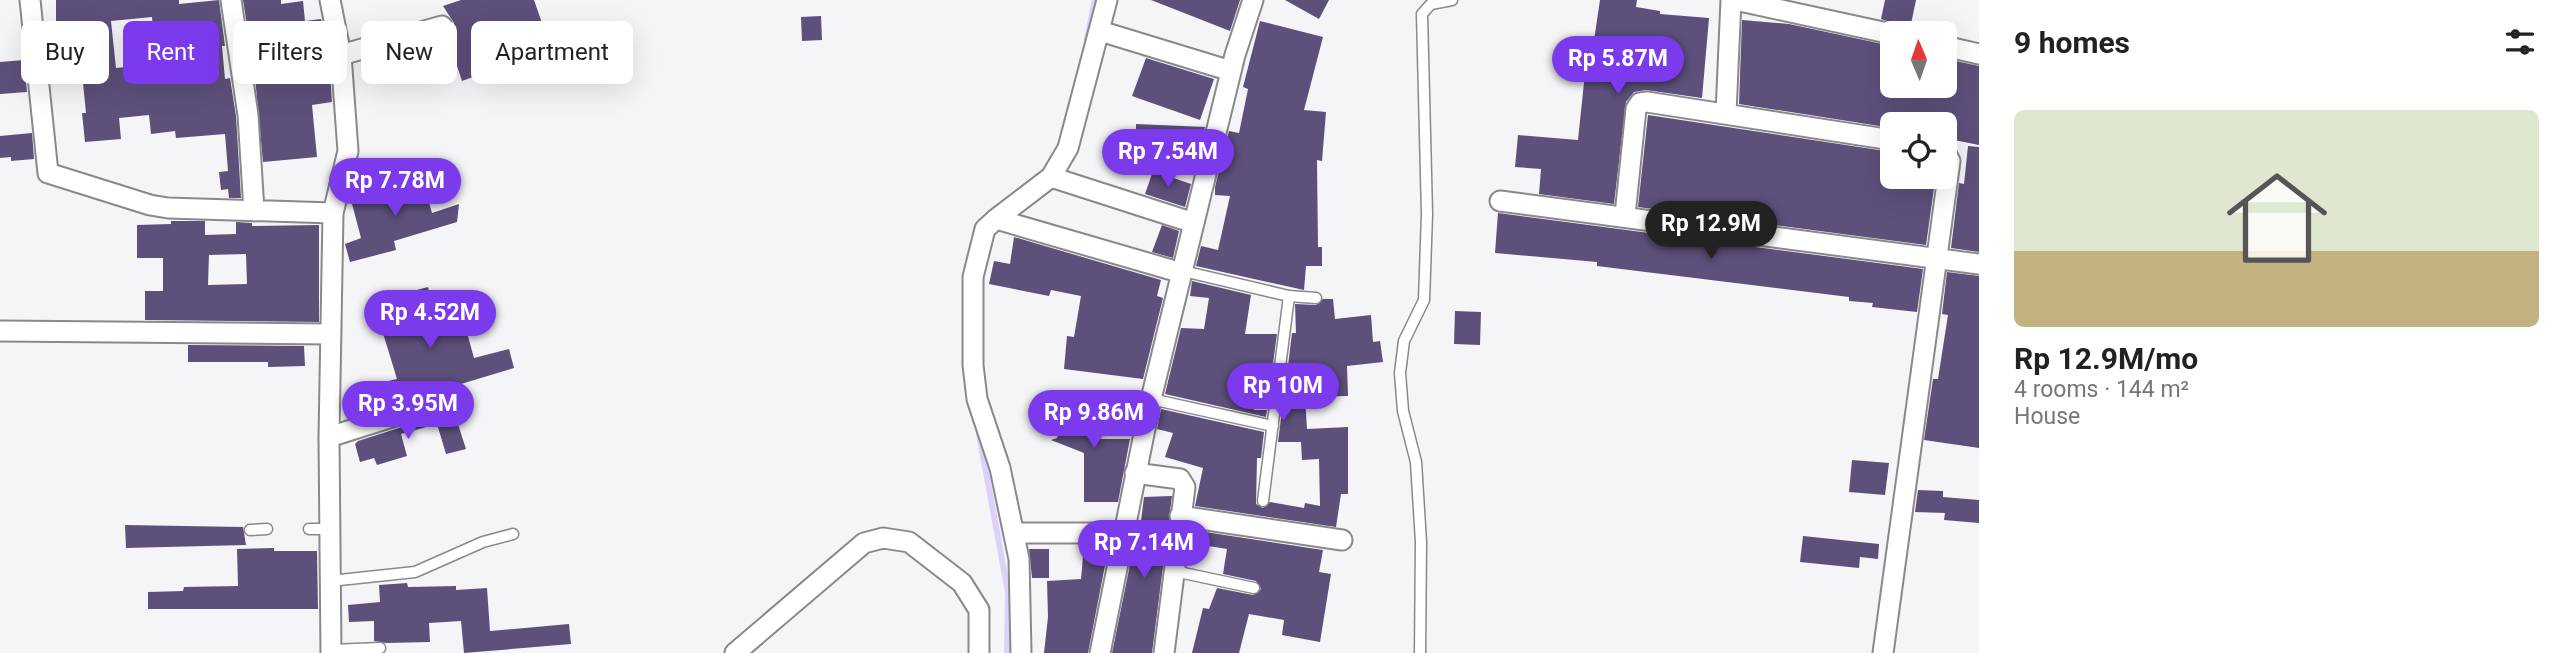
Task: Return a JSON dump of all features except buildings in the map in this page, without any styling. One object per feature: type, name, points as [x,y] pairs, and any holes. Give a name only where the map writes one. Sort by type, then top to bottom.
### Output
[{"type":"street","points":[[30,0],[48,173],[150,205],[333,213]]},
{"type":"street","points":[[230,0],[248,115],[254,211]]},
{"type":"street","points":[[330,0],[334,21]]},
{"type":"street","points":[[1021,653],[1019,559],[1000,468],[978,399],[973,365],[973,277],[985,229],[1051,177],[1068,148],[1107,0]]},
{"type":"street","points":[[1100,653],[1151,399],[1231,72],[1253,0]]},
{"type":"street","points":[[1726,113],[1733,0],[1880,31]]},
{"type":"street","points":[[1100,32],[1231,72]]},
{"type":"street","points":[[1957,49],[1979,54]]},
{"type":"street","points":[[331,652],[330,334],[333,213],[348,150],[343,84]]},
{"type":"street","points":[[1625,215],[1636,109],[1640,103],[1726,113],[1880,138]]},
{"type":"street","points":[[1051,177],[1194,223]]},
{"type":"street","points":[[1882,653],[1947,189]]},
{"type":"street","points":[[1500,201],[1625,215],[1979,264]]},
{"type":"street","points":[[996,219],[1182,272]]},
{"type":"street","points":[[0,331],[330,334]]},
{"type":"street","points":[[329,437],[449,399]]},
{"type":"street","points":[[1135,473],[1184,482],[1164,653]]},
{"type":"street","points":[[1180,516],[1342,540]]},
{"type":"street","points":[[1014,533],[1122,533]]},
{"type":"street","points":[[736,653],[864,543],[883,538],[909,542],[962,583],[979,610],[979,653]]},
{"type":"lane","points":[[1420,653],[1422,542],[1416,462],[1402,411],[1399,373],[1404,341],[1423,300],[1427,214],[1422,14],[1431,4],[1452,0]]},
{"type":"lane","points":[[1182,272],[1289,296],[1316,298]]},
{"type":"lane","points":[[1263,502],[1289,296]]},
{"type":"lane","points":[[1151,399],[1273,426]]},
{"type":"lane","points":[[250,530],[267,529]]},
{"type":"lane","points":[[309,529],[330,529]]},
{"type":"lane","points":[[330,581],[415,572],[483,542],[513,534]]},
{"type":"lane","points":[[1174,570],[1254,588]]},
{"type":"lane","points":[[331,652],[380,648]]},
{"type":"waterway","points":[[1087,39],[1095,0]]},
{"type":"waterway","points":[[979,434],[1008,592],[1007,653]]}]
